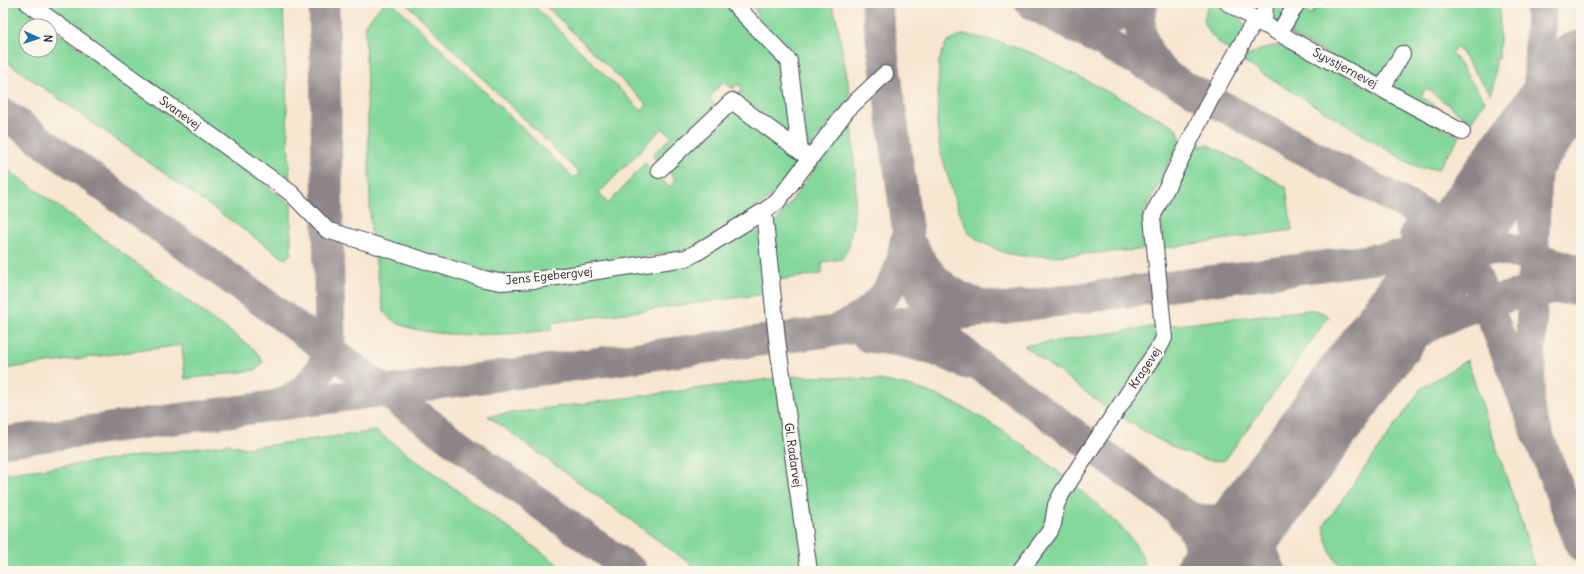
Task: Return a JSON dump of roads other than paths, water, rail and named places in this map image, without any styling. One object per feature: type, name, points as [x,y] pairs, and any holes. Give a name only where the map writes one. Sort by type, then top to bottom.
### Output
[{"type":"lane","name":"Svanevej","points":[[28,3],[291,193],[327,230]]},
{"type":"lane","points":[[733,3],[789,61],[805,155]]},
{"type":"lane","name":"Syvstjernevej","points":[[1228,3],[1259,22],[1462,132]]},
{"type":"lane","points":[[1259,22],[1265,3]]},
{"type":"lane","points":[[1279,33],[1297,3]]},
{"type":"lane","name":"Kragevej","points":[[1020,571],[1050,531],[1053,524],[1056,505],[1069,481],[1164,338],[1152,217],[1210,100],[1259,22]]},
{"type":"lane","points":[[1382,88],[1402,54]]},
{"type":"lane","name":"Jens Egebergvej","points":[[327,230],[484,279],[500,282],[518,281],[686,258],[702,250],[777,202],[805,155],[847,110],[886,74]]},
{"type":"lane","points":[[659,170],[732,101],[805,155]]},
{"type":"lane","name":"Gl. Radarvej","points":[[764,211],[777,339],[809,571]]}]
